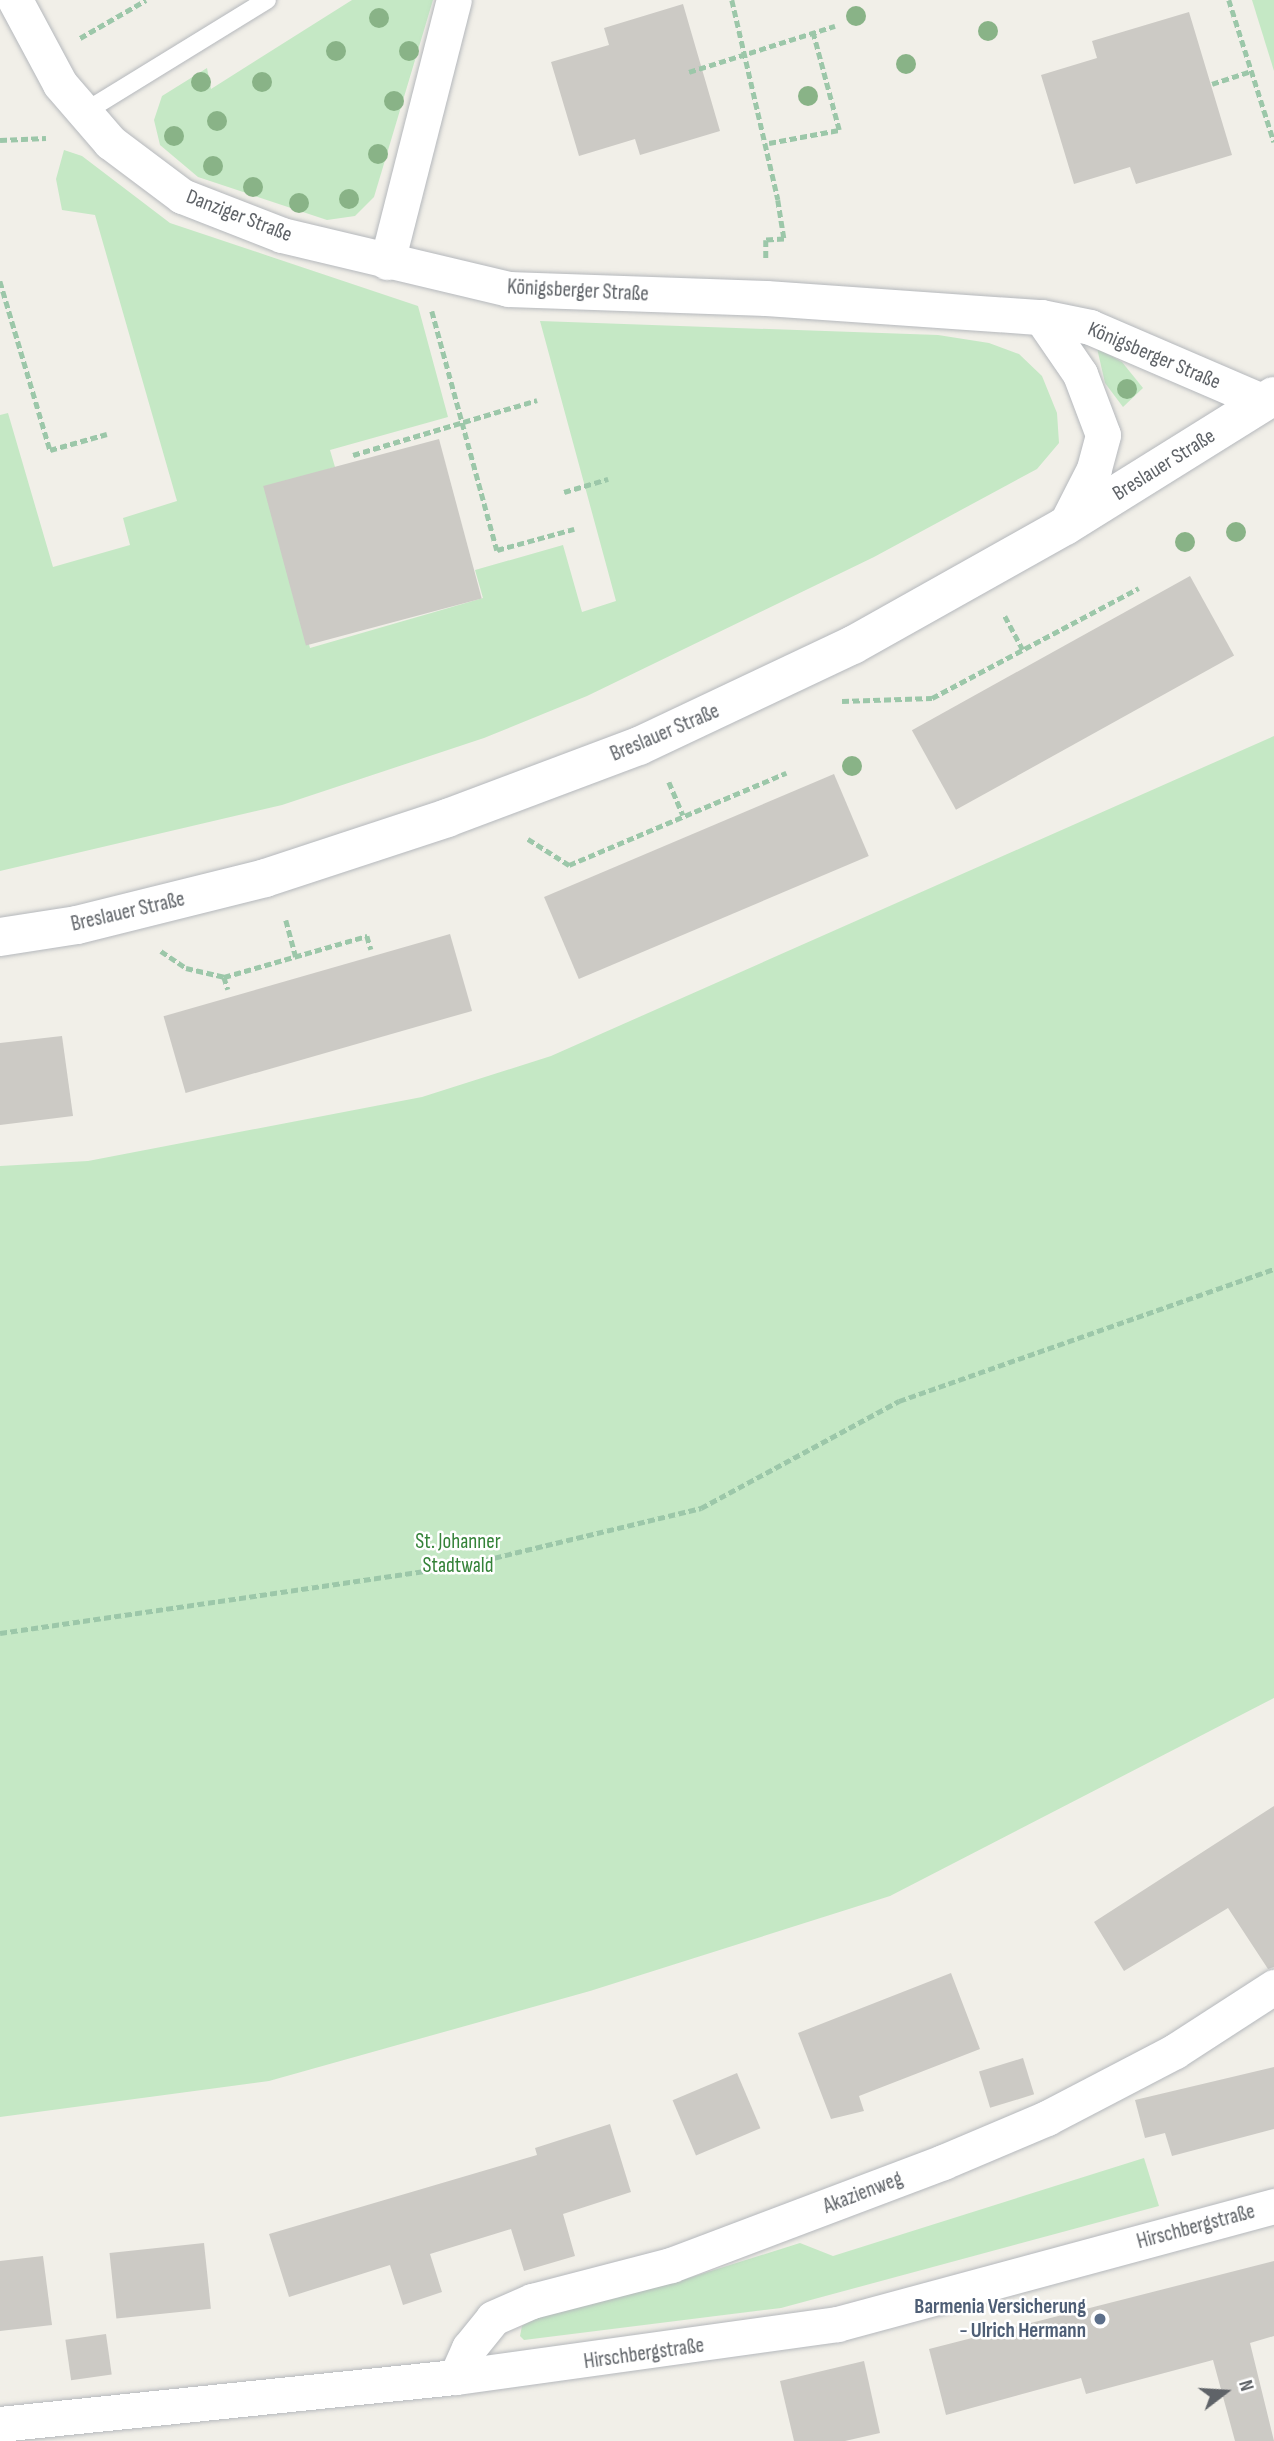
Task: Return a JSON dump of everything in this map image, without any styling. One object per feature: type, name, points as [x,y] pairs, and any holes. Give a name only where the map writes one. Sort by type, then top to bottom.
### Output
[{"type":"street","name":"Danziger Straße","points":[[15,0],[44,58],[83,113],[110,142],[182,196],[282,235],[387,262]]},
{"type":"street","points":[[387,262],[454,0]]},
{"type":"street","name":"Königsberger Straße","points":[[387,262],[423,273],[508,289],[766,298],[1041,317],[1090,327],[1269,399]]},
{"type":"street","name":"Königsberger Straße","points":[[1041,317],[1089,391],[1103,435],[1094,469],[1065,526]]},
{"type":"street","name":"Breslauer Straße","points":[[0,937],[77,925],[265,878],[433,823],[639,746],[853,645],[1065,526],[1269,399]]},
{"type":"street","name":"Akazienweg","points":[[456,2377],[469,2348],[494,2318],[532,2301],[671,2264],[943,2162],[1047,2118],[1175,2051],[1274,1987]]},
{"type":"street","name":"Hirschbergstraße","points":[[0,2424],[456,2377],[837,2324],[1274,2206]]},
{"type":"lane","points":[[83,113],[267,0]]},
{"type":"path","points":[[83,37],[146,0]]},
{"type":"path","points":[[732,0],[769,143],[783,239],[766,240],[766,273]]},
{"type":"path","points":[[1229,0],[1274,142]]},
{"type":"path","points":[[689,72],[835,26]]},
{"type":"path","points":[[769,143],[839,130],[813,33]]},
{"type":"path","points":[[1212,84],[1251,71]]},
{"type":"path","points":[[0,140],[46,138]]},
{"type":"path","points":[[423,273],[497,550],[574,529]]},
{"type":"path","points":[[0,281],[50,450],[107,434]]},
{"type":"path","points":[[353,455],[537,400]]},
{"type":"path","points":[[564,492],[608,479]]},
{"type":"path","points":[[842,701],[932,698],[1139,587]]},
{"type":"path","points":[[1005,616],[1023,650]]},
{"type":"path","points":[[528,839],[569,865],[786,773]]},
{"type":"path","points":[[669,782],[683,816]]},
{"type":"path","points":[[286,920],[296,957]]},
{"type":"path","points":[[161,951],[195,972],[224,977],[367,936],[371,948]]},
{"type":"path","points":[[224,977],[228,989]]},
{"type":"path","points":[[0,1633],[464,1565],[701,1507],[899,1401],[1274,1269]]},
{"type":"green space","points":[[352,0],[433,0],[374,197],[355,216],[327,220],[198,177],[160,145],[154,120],[162,96],[207,68],[211,89]]},
{"type":"green space","points":[[1252,0],[1274,0],[1274,71]]},
{"type":"green space","points":[[64,150],[82,156],[170,223],[418,306],[448,417],[330,450],[335,467],[265,489],[310,648],[483,598],[475,570],[563,545],[582,612],[616,601],[540,321],[938,335],[989,343],[1019,354],[1042,376],[1057,413],[1059,443],[1037,469],[874,557],[587,696],[484,738],[282,805],[0,871],[0,415],[8,413],[53,567],[130,545],[123,518],[177,501],[95,215],[62,210],[56,179]]},
{"type":"green space","points":[[1097,348],[1122,362],[1143,388],[1123,407],[1105,383]]},
{"type":"green space","name":"St. Johanner Stadtwald","points":[[1274,736],[1274,1698],[890,1896],[590,1991],[269,2081],[0,2117],[0,1166],[88,1161],[422,1097],[551,1056]]},
{"type":"green space","points":[[1144,2158],[1159,2206],[781,2308],[524,2340],[520,2336],[522,2326],[546,2311],[676,2282],[800,2243],[833,2256]]},
{"type":"building","points":[[683,4],[720,131],[640,155],[635,139],[579,156],[551,62],[609,45],[604,28]]},
{"type":"building","points":[[1189,12],[1232,155],[1136,184],[1130,167],[1074,184],[1041,75],[1097,58],[1092,41]]},
{"type":"building","points":[[439,439],[482,598],[306,645],[263,486]]},
{"type":"building","points":[[1190,576],[1234,656],[956,810],[912,730]]},
{"type":"building","points":[[834,774],[869,856],[579,979],[544,897]]},
{"type":"building","points":[[450,934],[472,1011],[186,1093],[164,1016]]},
{"type":"building","points":[[62,1036],[73,1116],[0,1125],[0,1043]]},
{"type":"building","points":[[1274,1806],[1274,1967],[1268,1969],[1228,1908],[1124,1971],[1094,1922]]},
{"type":"building","points":[[951,1973],[980,2049],[859,2096],[864,2111],[831,2119],[798,2033]]},
{"type":"building","points":[[1023,2058],[1034,2094],[990,2108],[979,2071]]},
{"type":"building","points":[[1274,2067],[1274,2129],[1172,2156],[1165,2133],[1145,2138],[1135,2100]]},
{"type":"building","points":[[737,2073],[760,2128],[696,2156],[673,2100]]},
{"type":"building","points":[[610,2124],[631,2192],[563,2214],[575,2256],[524,2271],[511,2229],[430,2254],[442,2292],[403,2305],[390,2265],[289,2297],[269,2234],[537,2155],[535,2148]]},
{"type":"building","points":[[204,2243],[211,2309],[116,2319],[110,2253]]},
{"type":"building","points":[[43,2256],[52,2325],[0,2331],[0,2261]]},
{"type":"building","points":[[1274,2261],[1274,2336],[1250,2343],[1274,2441],[1235,2441],[1213,2360],[1086,2394],[1081,2378],[946,2415],[929,2349]]},
{"type":"building","points":[[106,2334],[112,2375],[71,2380],[65,2340]]},
{"type":"building","points":[[864,2361],[880,2433],[845,2441],[794,2441],[780,2381]]},
{"type":"place","name":"Barmenia Versicherung - Ulrich Hermann","points":[[1100,2319]]}]
